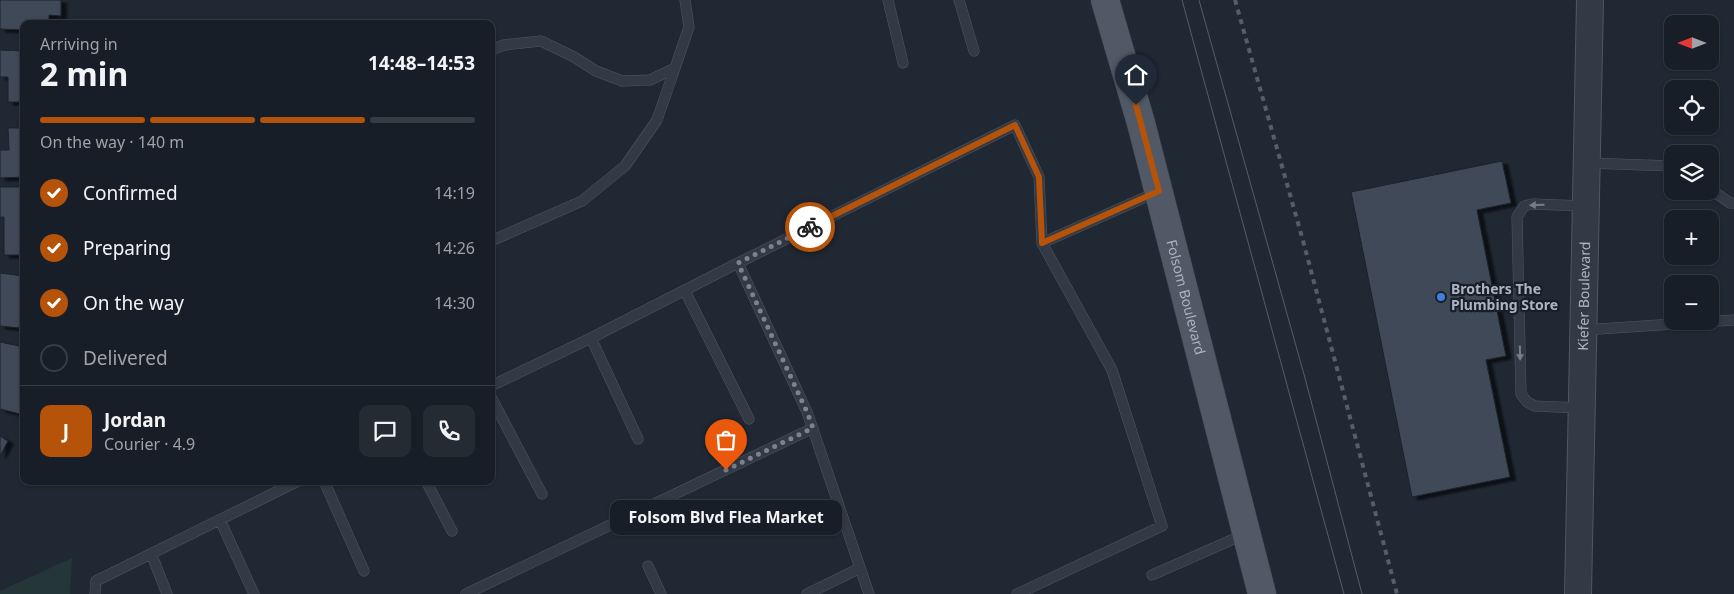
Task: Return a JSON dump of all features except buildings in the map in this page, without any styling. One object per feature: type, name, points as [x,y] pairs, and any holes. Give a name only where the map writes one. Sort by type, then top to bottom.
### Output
[{"type":"main road","name":"Folsom Boulevard","points":[[1104,0],[1141,123],[1262,594]]},
{"type":"street","name":"Kiefer Boulevard","points":[[1578,594],[1590,0]]},
{"type":"lane","points":[[495,239],[582,201],[625,166],[657,120],[689,27],[685,0]]},
{"type":"lane","points":[[888,0],[903,63]]},
{"type":"lane","points":[[958,0],[974,51]]},
{"type":"lane","points":[[495,48],[504,45],[541,41],[574,57],[596,71],[622,81],[650,80],[675,68]]},
{"type":"lane","points":[[495,384],[591,338],[1015,125],[1039,177],[1042,243],[1112,370],[1162,526],[1017,594]]},
{"type":"lane","points":[[1587,162],[1664,166]]},
{"type":"lane","points":[[1042,243],[1159,191]]},
{"type":"lane","points":[[1719,195],[1730,203],[1734,203]]},
{"type":"lane","points":[[1582,408],[1535,406],[1527,402],[1521,394],[1517,217],[1524,206],[1533,204],[1586,206]]},
{"type":"lane","points":[[738,263],[807,412],[869,594]]},
{"type":"lane","points":[[685,291],[750,419]]},
{"type":"lane","points":[[1583,330],[1734,320]]},
{"type":"lane","points":[[591,338],[638,439]]},
{"type":"lane","points":[[495,405],[542,494]]},
{"type":"lane","points":[[466,594],[813,428]]},
{"type":"lane","points":[[95,594],[96,581],[290,485]]},
{"type":"lane","points":[[326,485],[364,572]]},
{"type":"lane","points":[[428,485],[452,530]]},
{"type":"lane","points":[[220,520],[254,594]]},
{"type":"lane","points":[[1152,575],[1246,534]]},
{"type":"lane","points":[[152,552],[167,594]]},
{"type":"lane","points":[[648,566],[661,594]]},
{"type":"lane","points":[[806,594],[860,568]]},
{"type":"shaded area","points":[[72,558],[70,594],[0,594],[0,591]]},
{"type":"tram line","points":[[1182,0],[1344,594]]},
{"type":"tram line","points":[[1199,0],[1305,378],[1362,594]]},
{"type":"railway","points":[[1235,0],[1302,237],[1397,594]]},
{"type":"way so far","points":[[726,470],[813,428],[738,263],[810,227]]},
{"type":"place","name":"Brothers The Plumbing Store","points":[[1441,297]]},
{"type":"place","name":"Folsom Blvd Flea Market","points":[[726,470]]},
{"type":"route","points":[[810,227],[1015,125],[1039,177],[1042,243],[1159,191],[1136,105]]}]
